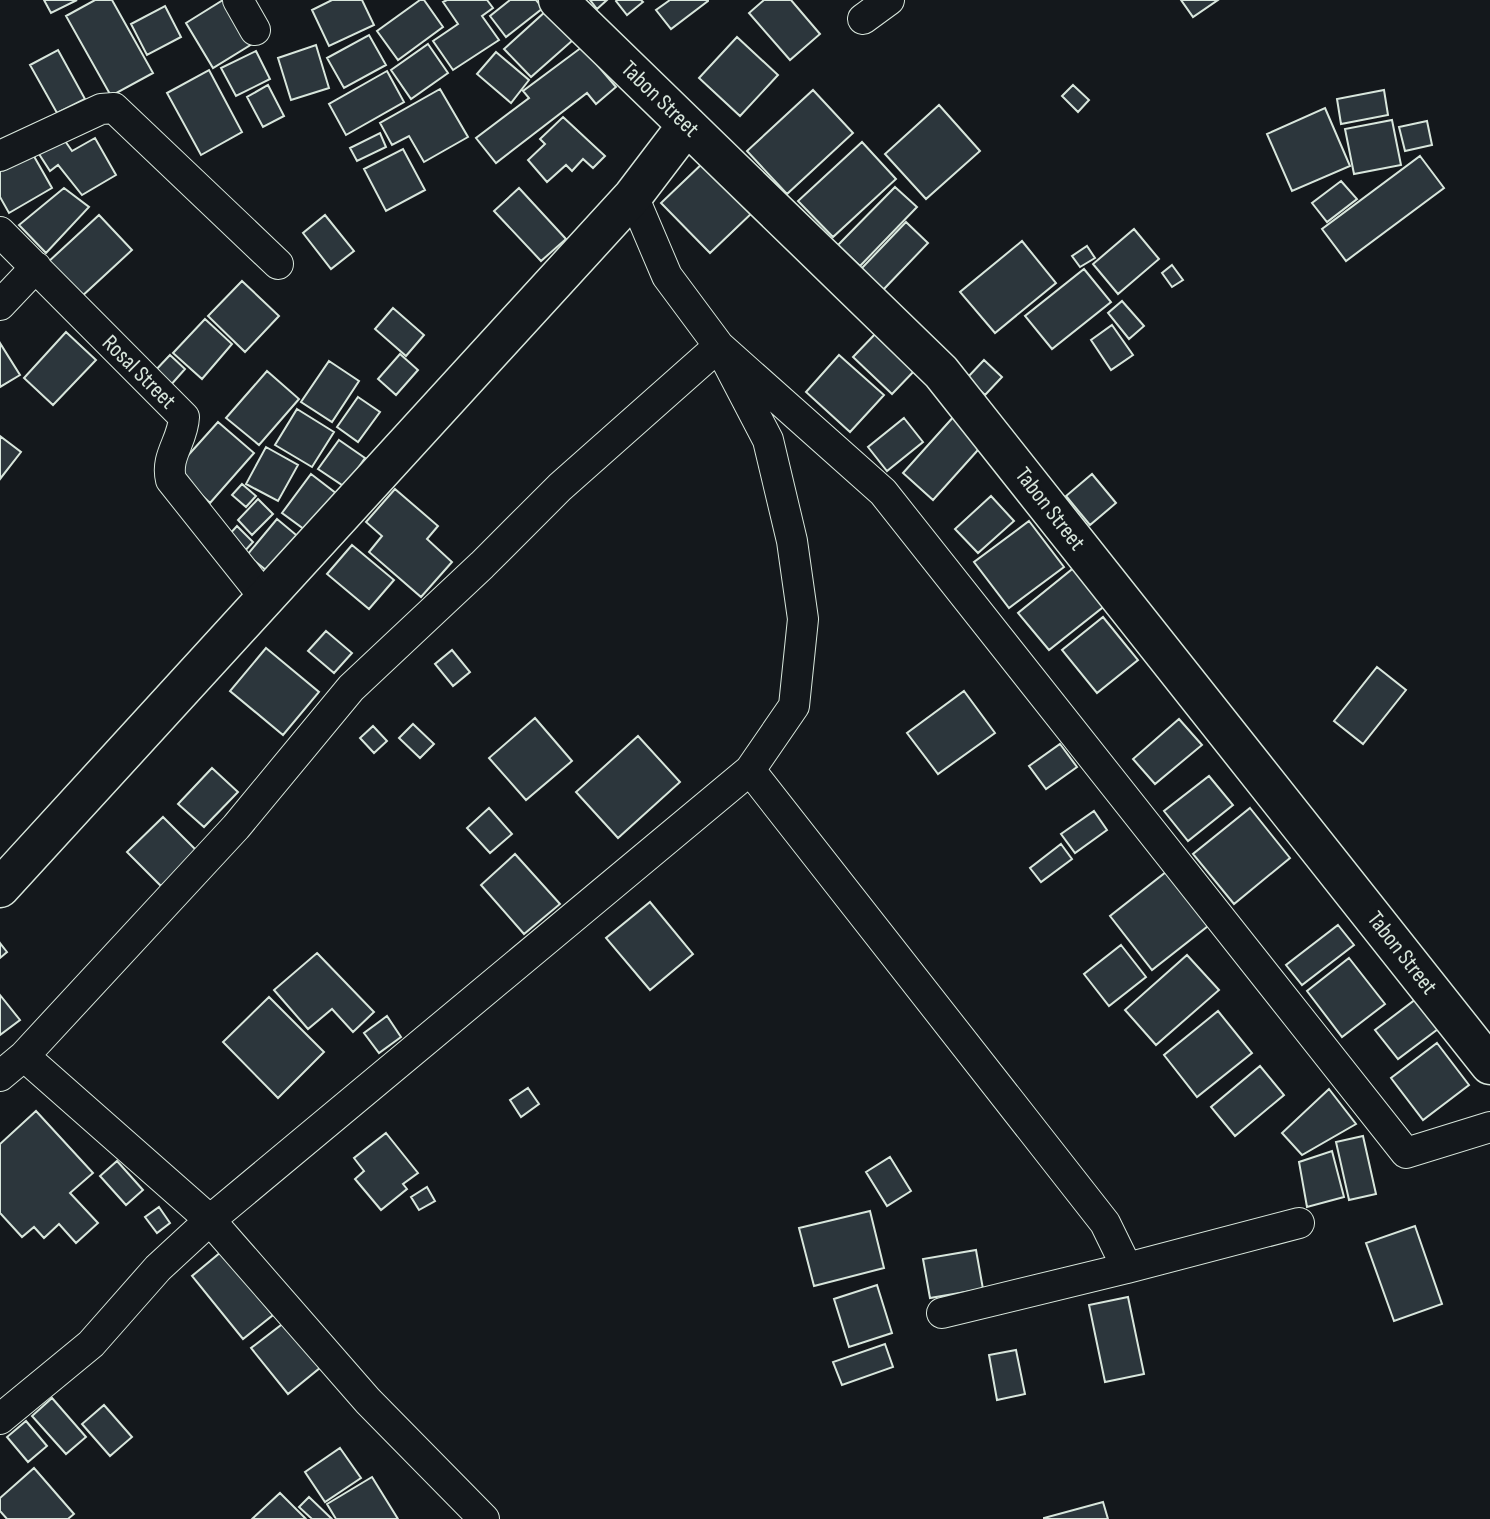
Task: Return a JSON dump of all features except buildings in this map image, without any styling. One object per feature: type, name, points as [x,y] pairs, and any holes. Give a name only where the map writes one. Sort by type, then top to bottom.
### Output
[{"type":"street","points":[[238,0],[255,30]]},
{"type":"street","name":"Tabon Street","points":[[558,0],[941,372],[1490,1065]]},
{"type":"street","points":[[863,19],[889,0]]},
{"type":"street","points":[[0,156],[101,109],[114,108],[278,264]]},
{"type":"street","points":[[0,888],[634,196],[687,125]]},
{"type":"street","points":[[0,1419],[90,1343],[159,1268],[210,1220],[750,770],[794,706],[803,620],[792,541],[768,440],[719,346],[667,276],[634,196]]},
{"type":"street","name":"Rosal Street","points":[[0,232],[184,417],[183,430],[167,466],[171,480],[265,598]]},
{"type":"street","points":[[0,305],[36,267]]},
{"type":"street","points":[[0,1076],[24,1056],[236,827],[351,688],[482,565],[560,487],[719,346]]},
{"type":"street","points":[[719,346],[883,492],[1406,1153],[1490,1127]]},
{"type":"street","points":[[750,770],[1105,1223],[1127,1268]]},
{"type":"street","points":[[24,1056],[210,1220],[368,1401],[484,1519]]},
{"type":"street","points":[[942,1314],[1299,1223]]}]
